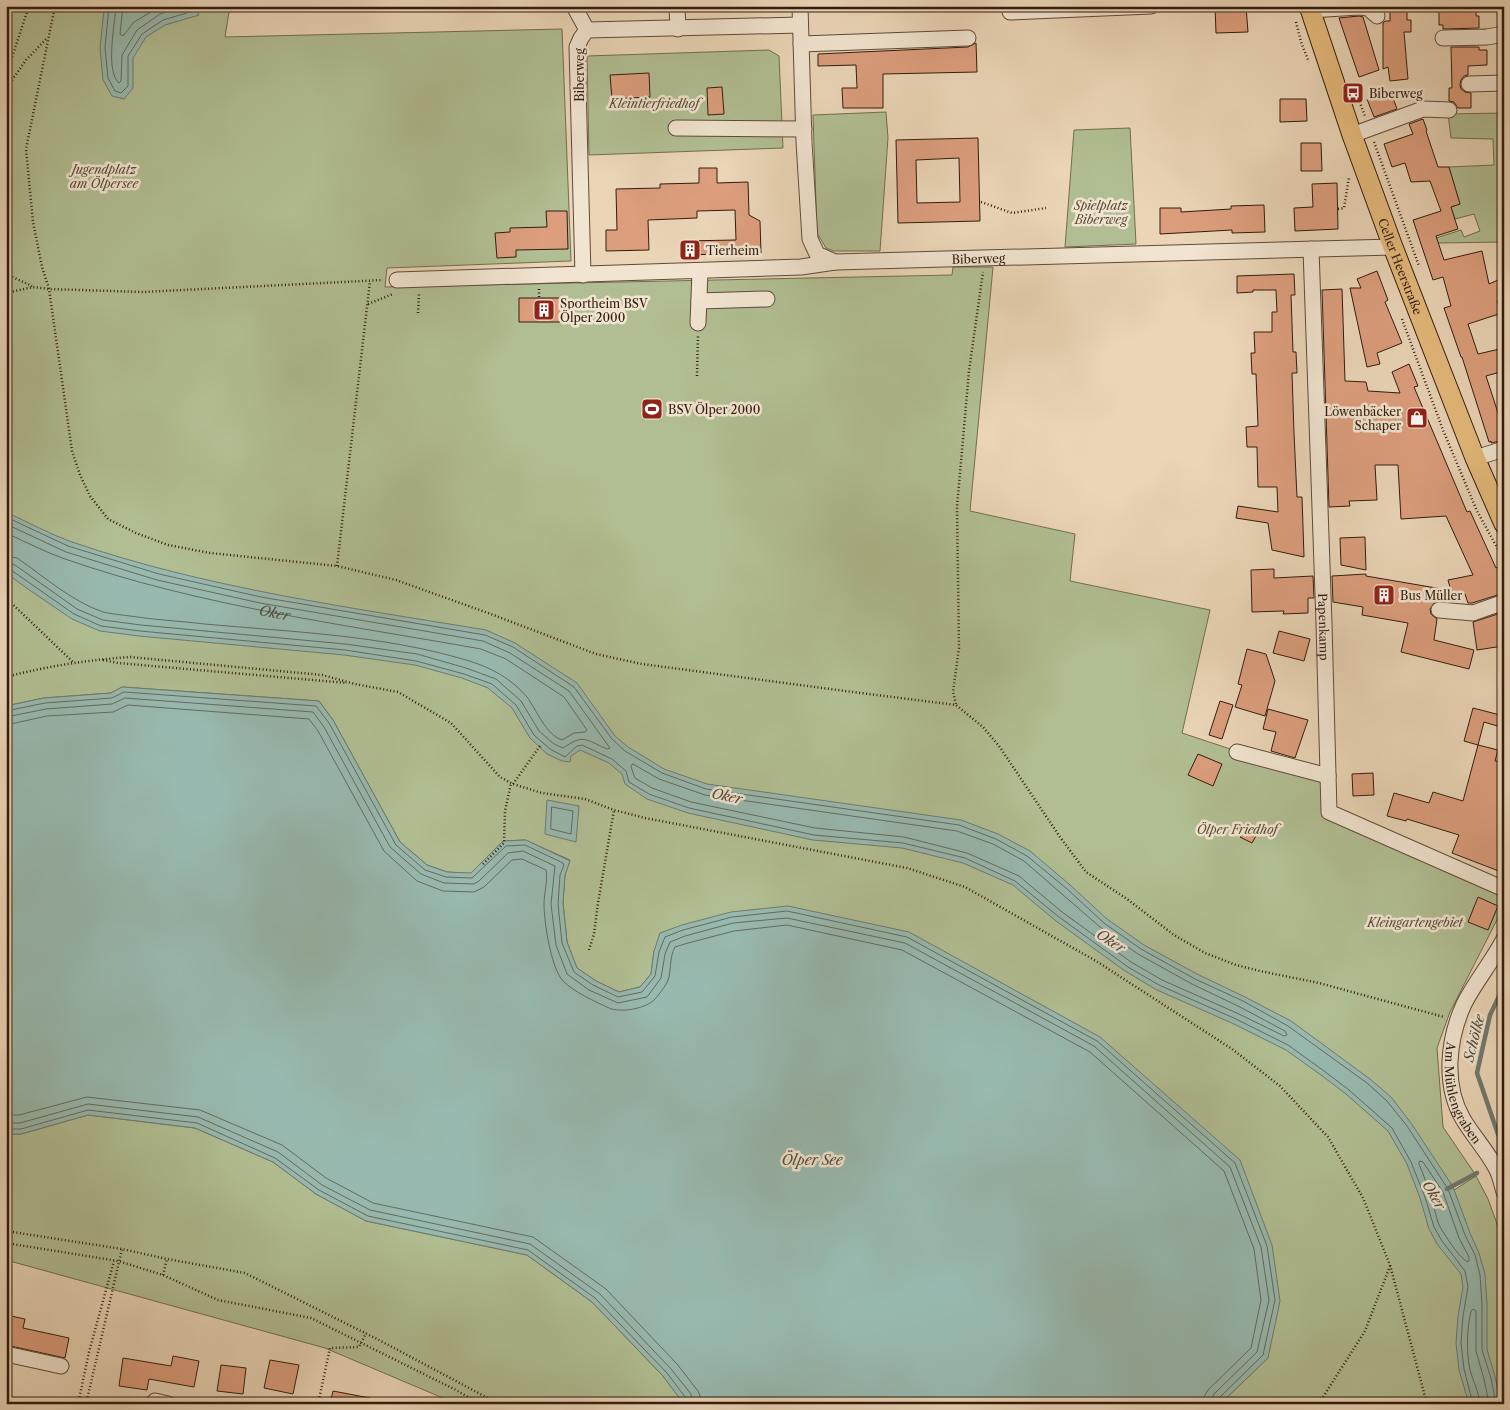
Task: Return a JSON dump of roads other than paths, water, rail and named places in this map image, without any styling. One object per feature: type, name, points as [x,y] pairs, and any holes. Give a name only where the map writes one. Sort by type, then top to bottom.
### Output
[{"type":"main road","name":"Celler Heerstraße","points":[[1310,8],[1361,132],[1393,247],[1475,458],[1504,524]]},
{"type":"street","points":[[576,6],[576,10],[587,30]]},
{"type":"street","points":[[677,6],[678,29]]},
{"type":"street","points":[[800,6],[810,239],[817,254],[835,262]]},
{"type":"street","points":[[1010,12],[1151,6]]},
{"type":"street","points":[[1310,8],[1368,8],[1377,16]]},
{"type":"street","name":"Biberweg","points":[[583,274],[578,47],[581,38],[587,30],[800,25]]},
{"type":"street","points":[[1443,38],[1487,37],[1504,34]]},
{"type":"street","points":[[801,44],[968,38]]},
{"type":"street","points":[[1470,84],[1504,83]]},
{"type":"street","points":[[1361,132],[1423,109],[1449,110]]},
{"type":"street","points":[[676,128],[804,129]]},
{"type":"street","name":"Biberweg","points":[[397,280],[801,267],[835,262],[1393,247]]},
{"type":"street","name":"Papenkamp","points":[[1311,249],[1323,574],[1329,812],[1504,889]]},
{"type":"street","points":[[698,323],[700,271]]},
{"type":"street","points":[[699,301],[767,299]]},
{"type":"street","points":[[1475,458],[1504,449]]},
{"type":"street","points":[[1439,610],[1473,614],[1504,602]]},
{"type":"street","points":[[1237,752],[1328,776]]},
{"type":"street","name":"Am Mühlengraben","points":[[1500,936],[1464,1003],[1456,1023],[1450,1074],[1455,1103],[1463,1119],[1500,1170],[1502,1199]]},
{"type":"street","points":[[6,1354],[61,1366]]},
{"type":"water","points":[[105,6],[195,6],[199,15],[165,25],[146,37],[133,58],[133,88],[124,99],[112,96],[103,80],[100,48]]},
{"type":"water","name":"Oker","points":[[6,512],[72,542],[174,572],[277,595],[486,630],[515,643],[577,683],[615,736],[628,747],[664,769],[707,784],[961,820],[998,834],[1030,851],[1107,919],[1144,945],[1291,1021],[1370,1079],[1391,1097],[1411,1123],[1453,1187],[1479,1253],[1485,1274],[1487,1349],[1501,1404],[1469,1404],[1459,1370],[1456,1343],[1463,1287],[1461,1274],[1437,1244],[1429,1229],[1407,1164],[1388,1131],[1346,1094],[1286,1050],[1234,1024],[1157,990],[1125,971],[1056,921],[1013,885],[963,863],[902,848],[813,840],[688,813],[647,799],[625,784],[622,774],[609,763],[580,750],[571,756],[570,762],[562,761],[547,754],[530,738],[512,708],[488,688],[462,678],[415,665],[344,655],[100,631],[72,619],[6,573]]},
{"type":"water","name":"Ölper See","points":[[122,687],[319,701],[333,720],[400,842],[427,865],[447,872],[471,873],[503,841],[526,840],[570,861],[565,875],[563,903],[567,942],[577,968],[596,981],[619,992],[640,987],[651,974],[654,951],[660,933],[731,912],[788,906],[909,932],[1100,1037],[1240,1160],[1272,1245],[1280,1301],[1268,1358],[1220,1404],[681,1404],[681,1400],[663,1376],[592,1302],[527,1255],[366,1221],[316,1194],[273,1162],[195,1128],[88,1115],[21,1134],[6,1134],[6,706],[44,698],[111,693]]},
{"type":"water","points":[[547,800],[579,806],[576,842],[545,834]]},
{"type":"waterway","name":"Schölke","points":[[1499,1155],[1499,1137],[1477,1073],[1490,1015],[1504,986]]},
{"type":"waterway","name":"Schölke","points":[[1447,1189],[1477,1173]]},
{"type":"place","name":"Biberweg","points":[[1353,93]]},
{"type":"place","name":"Tierheim","points":[[690,250]]},
{"type":"place","name":"Sportheim BSV Ölper 2000","points":[[544,310]]},
{"type":"place","name":"BSV Ölper 2000","points":[[652,409]]},
{"type":"place","name":"Löwenbäcker Schaper","points":[[1417,418]]},
{"type":"place","name":"Bus Müller","points":[[1384,595]]},
{"type":"park label","name":"Kleintierfriedhof","points":[[654,103]]},
{"type":"park label","name":"Jugendplatz am Ölpersee","points":[[104,176]]},
{"type":"park label","name":"Spielplatz Biberweg","points":[[1101,212]]},
{"type":"park label","name":"Ölper Friedhof","points":[[1237,829]]},
{"type":"park label","name":"Kleingartengebiet","points":[[1415,922]]}]
